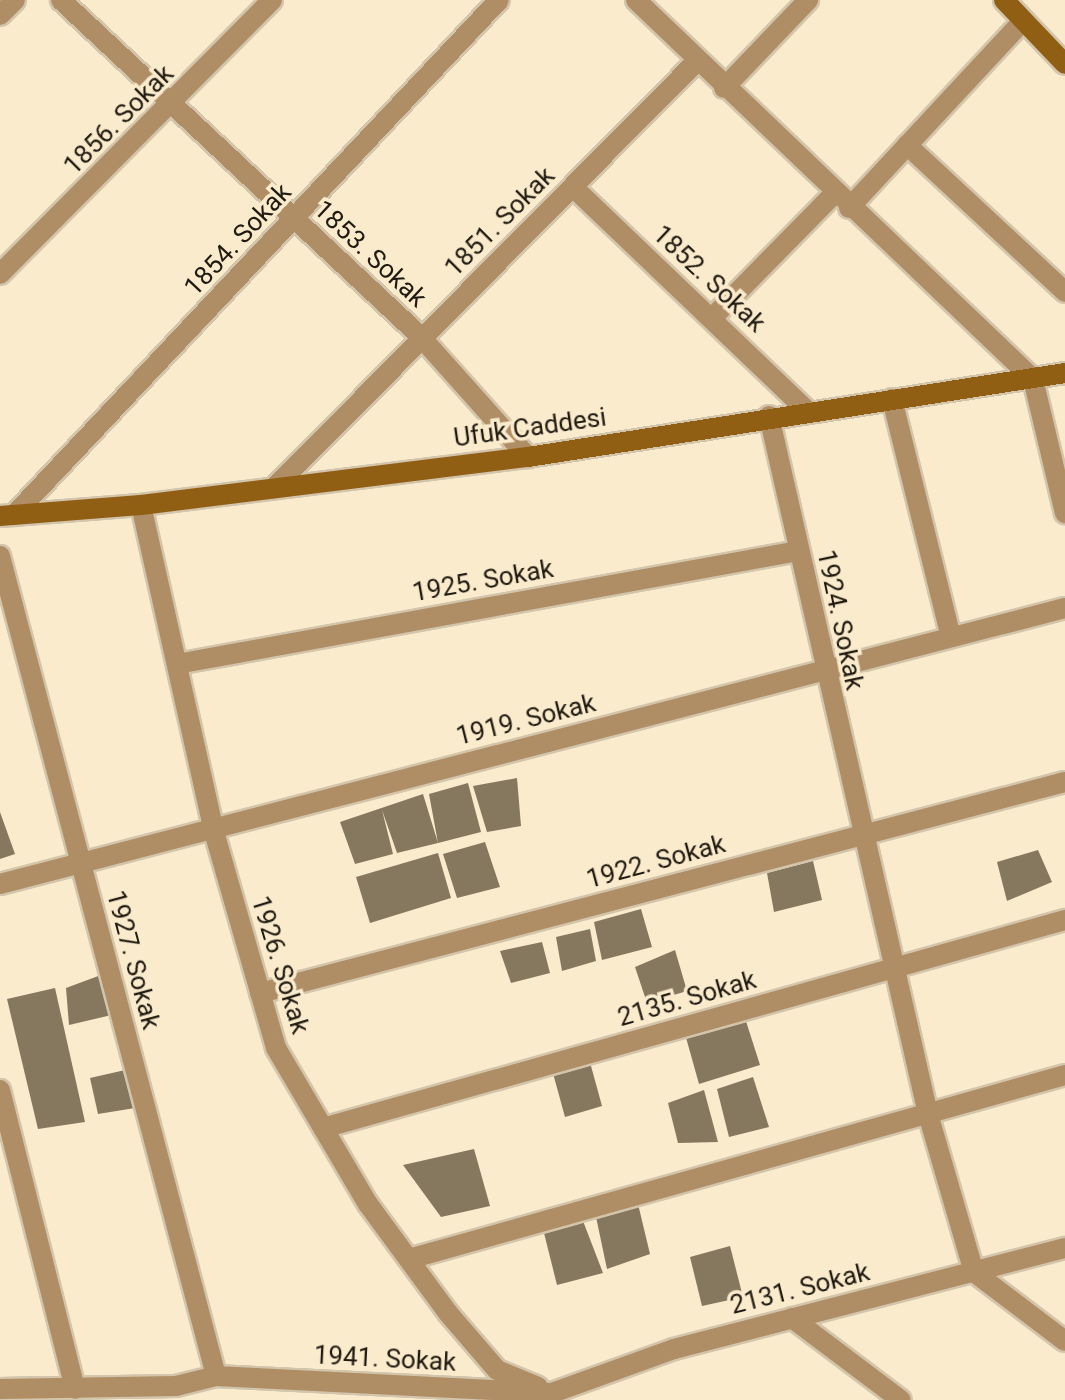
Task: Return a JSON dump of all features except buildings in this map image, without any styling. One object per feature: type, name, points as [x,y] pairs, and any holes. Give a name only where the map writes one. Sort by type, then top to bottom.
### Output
[{"type":"main road","points":[[1004,0],[1065,64]]},
{"type":"main road","name":"Ufuk Caddesi","points":[[7,516],[141,505],[528,457],[769,416],[1065,373]]},
{"type":"street","points":[[0,15],[15,0]]},
{"type":"street","name":"1853. Sokak","points":[[61,0],[421,337],[528,457]]},
{"type":"street","name":"1856. Sokak","points":[[0,274],[173,105],[272,0]]},
{"type":"street","name":"1854. Sokak","points":[[7,516],[294,219],[499,0]]},
{"type":"street","points":[[636,0],[696,62],[1033,379],[1065,513]]},
{"type":"street","points":[[724,88],[808,0]]},
{"type":"street","points":[[714,316],[907,145],[1023,21]]},
{"type":"street","name":"1851. Sokak","points":[[274,488],[696,62]]},
{"type":"street","points":[[907,145],[1065,292]]},
{"type":"street","name":"1852. Sokak","points":[[573,187],[714,316],[807,411]]},
{"type":"street","points":[[892,399],[951,637]]},
{"type":"street","name":"1924. Sokak","points":[[769,416],[824,670],[928,1114],[974,1272]]},
{"type":"street","name":"1926. Sokak","points":[[141,505],[213,828],[276,1048],[368,1204],[497,1370],[552,1393]]},
{"type":"street","name":"1925. Sokak","points":[[177,664],[798,551]]},
{"type":"street","name":"1927. Sokak","points":[[0,556],[216,1376]]},
{"type":"street","name":"1919. Sokak","points":[[0,884],[1065,608]]},
{"type":"street","name":"1922. Sokak","points":[[260,993],[1065,782]]},
{"type":"street","name":"2135. Sokak","points":[[323,1128],[1065,920]]},
{"type":"street","points":[[409,1259],[1065,1075]]},
{"type":"street","points":[[0,1090],[75,1389]]},
{"type":"street","name":"2131. Sokak","points":[[552,1393],[674,1349],[1065,1248]]},
{"type":"street","points":[[974,1272],[1065,1341]]},
{"type":"street","points":[[792,1318],[901,1400]]},
{"type":"street","points":[[0,1389],[176,1386],[216,1376]]},
{"type":"street","name":"1941. Sokak","points":[[216,1376],[552,1393]]}]
